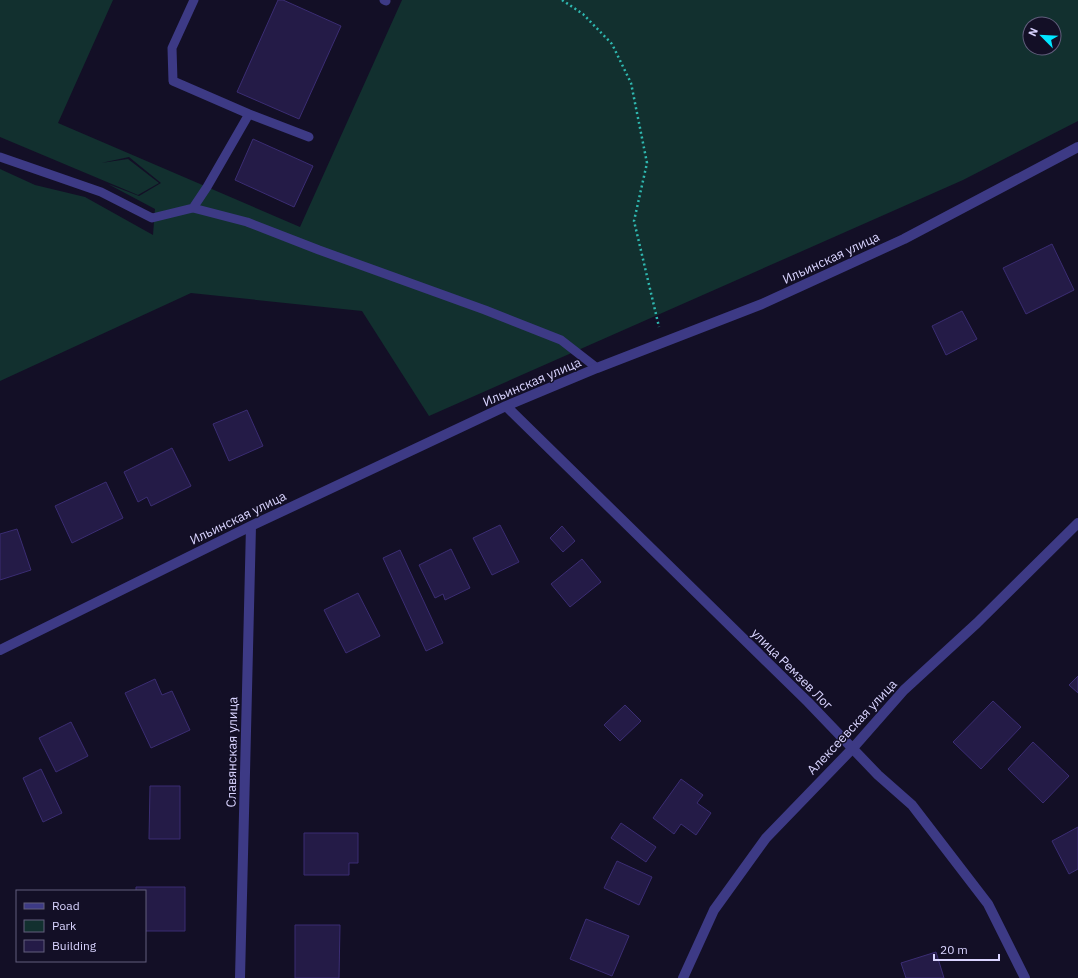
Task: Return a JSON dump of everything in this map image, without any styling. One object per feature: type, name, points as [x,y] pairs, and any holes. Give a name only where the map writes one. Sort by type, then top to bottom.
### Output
[{"type":"street","name":"Ильинская улица","points":[[0,650],[250,526],[506,406],[597,368],[762,304],[904,239],[1078,147]]},
{"type":"street","name":"улица Ремзев Лог","points":[[506,406],[853,748],[878,775],[912,805],[988,904],[1025,978]]},
{"type":"street","name":"Алексеевская улица","points":[[683,978],[714,910],[766,838],[853,748],[904,690],[977,624],[1078,523]]},
{"type":"street","name":"Славянская улица","points":[[240,978],[250,526]]},
{"type":"lane","points":[[194,0],[172,48],[173,81],[249,114],[310,137]]},
{"type":"lane","points":[[193,208],[207,187],[249,114]]},
{"type":"lane","points":[[0,157],[101,192],[152,218],[193,208],[246,222],[561,340],[597,368]]},
{"type":"path","points":[[562,0],[583,14],[612,44],[631,83],[647,163],[634,221],[663,343]]},
{"type":"green space","points":[[0,0],[113,0],[58,123],[300,227],[402,0],[1078,0],[1078,121],[963,180],[429,416],[362,311],[191,293],[0,381],[0,169],[35,185],[85,197],[153,235],[155,209],[108,184],[139,196],[161,183],[129,157],[101,163],[128,159],[159,183],[138,195],[0,137]]},
{"type":"building","points":[[278,0],[283,0],[341,26],[299,119],[237,92]]},
{"type":"building","points":[[253,139],[313,166],[294,207],[235,180]]},
{"type":"building","points":[[1052,244],[1074,290],[1026,314],[1003,268]]},
{"type":"building","points":[[962,311],[977,339],[946,355],[932,326]]},
{"type":"building","points":[[247,410],[263,446],[229,461],[213,424]]},
{"type":"building","points":[[172,448],[191,486],[151,506],[147,497],[138,502],[124,472]]},
{"type":"building","points":[[106,482],[123,518],[72,543],[55,506]]},
{"type":"building","points":[[500,525],[519,562],[492,575],[473,538]]},
{"type":"building","points":[[562,526],[575,541],[563,552],[550,538]]},
{"type":"building","points":[[17,529],[31,570],[0,580],[0,534]]},
{"type":"building","points":[[451,549],[470,588],[445,600],[443,594],[435,598],[419,565]]},
{"type":"building","points":[[400,550],[443,643],[426,651],[383,558]]},
{"type":"building","points":[[582,559],[601,582],[570,607],[551,584]]},
{"type":"building","points":[[358,593],[380,636],[346,653],[324,610]]},
{"type":"building","points":[[1078,676],[1078,693],[1069,685]]},
{"type":"building","points":[[155,679],[162,695],[172,691],[190,730],[151,748],[125,693]]},
{"type":"building","points":[[993,701],[1021,727],[981,769],[953,742]]},
{"type":"building","points":[[625,705],[641,721],[620,741],[604,725]]},
{"type":"building","points":[[71,722],[88,756],[56,772],[39,738]]},
{"type":"building","points":[[1033,742],[1069,776],[1043,803],[1008,769]]},
{"type":"building","points":[[41,769],[62,813],[43,822],[23,778]]},
{"type":"building","points":[[681,779],[703,795],[697,803],[711,813],[696,835],[681,824],[674,834],[653,818]]},
{"type":"building","points":[[150,786],[180,786],[180,839],[149,839]]},
{"type":"building","points":[[621,823],[656,847],[646,862],[611,838]]},
{"type":"building","points":[[1078,827],[1078,869],[1069,874],[1052,841]]},
{"type":"building","points":[[304,833],[358,833],[358,863],[349,863],[349,875],[304,875]]},
{"type":"building","points":[[617,861],[652,877],[639,905],[604,888]]},
{"type":"building","points":[[136,887],[185,887],[185,931],[146,931],[146,890],[136,890]]},
{"type":"building","points":[[586,919],[629,936],[612,976],[570,959]]},
{"type":"building","points":[[295,925],[340,925],[339,978],[295,978]]},
{"type":"building","points":[[936,952],[944,978],[906,978],[901,963]]}]
